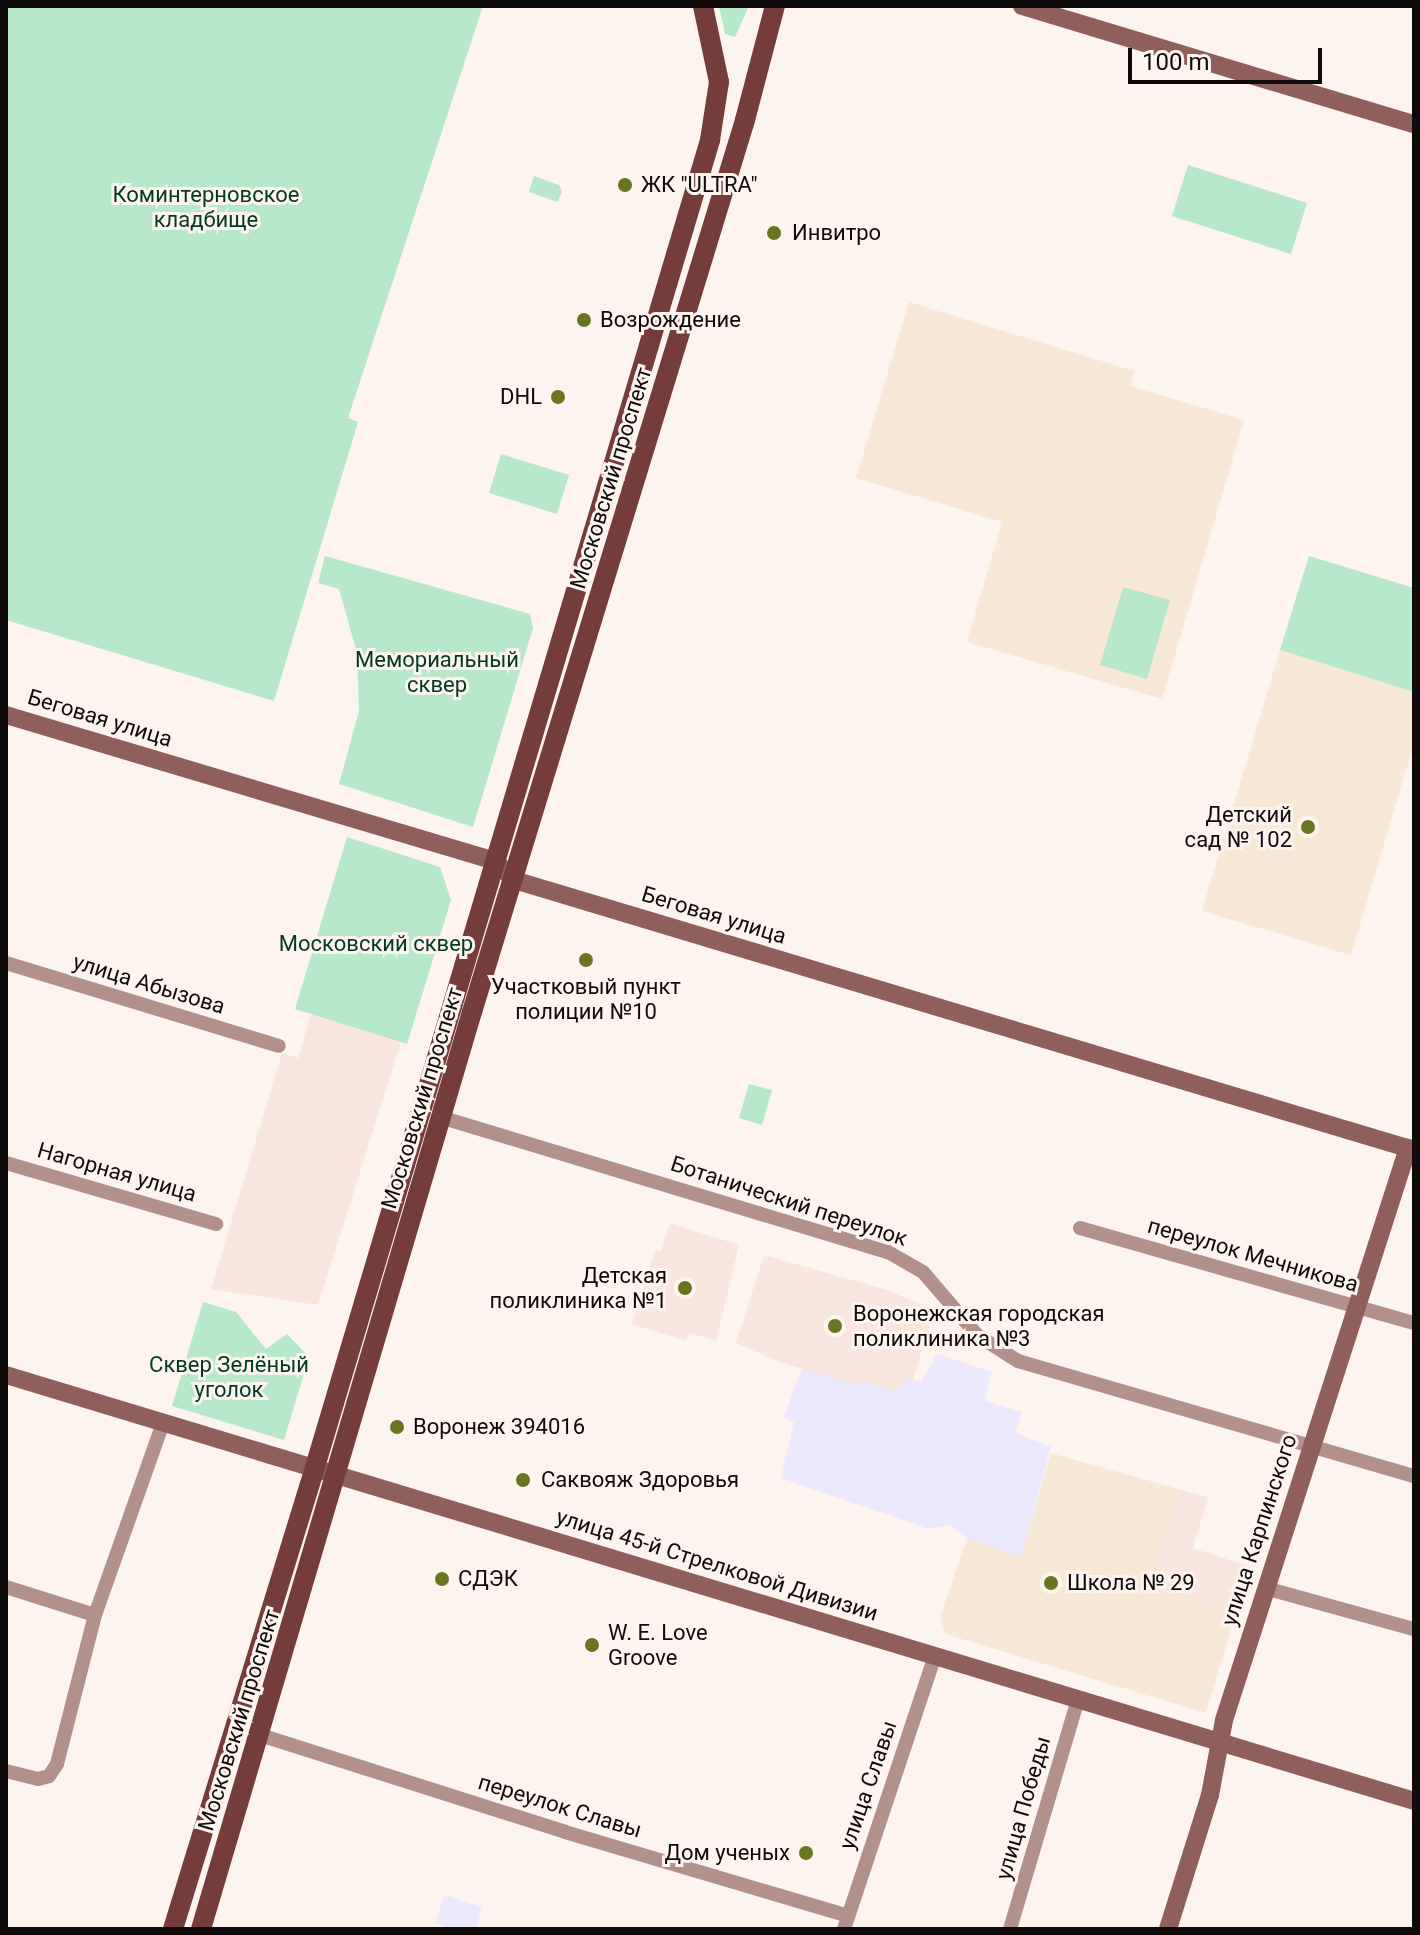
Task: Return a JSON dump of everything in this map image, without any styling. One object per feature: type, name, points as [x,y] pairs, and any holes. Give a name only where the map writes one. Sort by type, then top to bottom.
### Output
[{"type":"main road","name":"Московский проспект","points":[[173,1929],[315,1467],[710,140],[719,82],[703,6]]},
{"type":"main road","name":"Московский проспект","points":[[201,1929],[338,1474],[440,1117],[737,147],[775,6]]},
{"type":"street","points":[[1022,6],[1414,124]]},
{"type":"street","name":"Беговая улица","points":[[6,715],[495,861],[514,880],[1411,1149]]},
{"type":"street","name":"улица Абызова","points":[[6,963],[279,1046]]},
{"type":"street","name":"Ботанический переулок","points":[[440,1117],[888,1252],[923,1272],[977,1335],[1018,1361],[1414,1476]]},
{"type":"street","name":"улица Карпинского","points":[[1168,1929],[1210,1795],[1220,1743],[1265,1588],[1355,1309],[1411,1149]]},
{"type":"street","name":"Нагорная улица","points":[[6,1163],[216,1224]]},
{"type":"street","name":"переулок Мечникова","points":[[1080,1228],[1355,1309],[1414,1323]]},
{"type":"street","name":"улица 45-й Стрелковой Дивизии","points":[[6,1375],[1414,1801]]},
{"type":"street","points":[[6,1771],[38,1779],[49,1776],[57,1764],[95,1615],[163,1423]]},
{"type":"street","points":[[6,1587],[95,1615]]},
{"type":"street","points":[[1265,1588],[1414,1629]]},
{"type":"street","name":"улица Славы","points":[[846,1922],[935,1656]]},
{"type":"street","name":"улица Победы","points":[[1010,1929],[1078,1700]]},
{"type":"street","name":"переулок Славы","points":[[260,1735],[846,1922]]},
{"type":"shaded area","points":[[909,302],[1134,371],[1130,386],[1244,420],[1162,699],[967,642],[1002,522],[856,478]]},
{"type":"shaded area","name":"Детский сад № 102","points":[[1280,650],[1414,692],[1414,743],[1351,955],[1202,911]]},
{"type":"shaded area","points":[[311,1014],[401,1042],[318,1305],[211,1289],[282,1053],[298,1058]]},
{"type":"shaded area","name":"Детская поликлиника №1","points":[[670,1223],[739,1245],[716,1341],[689,1333],[686,1341],[632,1324],[655,1250],[661,1252]]},
{"type":"shaded area","name":"Воронежская городская поликлиника №3","points":[[764,1255],[887,1290],[934,1310],[913,1380],[908,1378],[895,1392],[864,1381],[858,1385],[779,1362],[736,1343]]},
{"type":"shaded area","points":[[937,1354],[992,1372],[985,1401],[1022,1412],[1016,1433],[1051,1447],[1021,1557],[967,1538],[949,1525],[929,1529],[781,1478],[794,1422],[784,1417],[802,1368],[858,1385],[863,1381],[895,1392],[908,1378],[921,1382]]},
{"type":"shaded area","name":"Школа № 29","points":[[1051,1453],[1178,1489],[1148,1587],[1236,1613],[1206,1713],[945,1634],[940,1617],[967,1538],[1021,1557]]},
{"type":"shaded area","points":[[1178,1489],[1208,1497],[1193,1548],[1251,1567],[1236,1613],[1148,1587]]},
{"type":"shaded area","points":[[444,1895],[482,1907],[476,1929],[453,1929],[435,1923]]},
{"type":"green space","name":"Коминтерновское кладбище","points":[[6,6],[483,6],[348,418],[358,422],[274,701],[6,620]]},
{"type":"green space","points":[[719,6],[749,6],[735,37],[725,34]]},
{"type":"green space","points":[[1188,165],[1307,203],[1291,254],[1172,216]]},
{"type":"green space","points":[[534,176],[559,185],[562,191],[558,202],[529,192]]},
{"type":"green space","points":[[501,454],[569,475],[557,514],[489,493]]},
{"type":"green space","name":"Мемориальный сквер","points":[[325,556],[530,614],[533,628],[473,827],[339,784],[359,711],[357,653],[339,589],[318,583]]},
{"type":"green space","points":[[1309,556],[1414,588],[1414,692],[1280,650]]},
{"type":"green space","points":[[1123,587],[1170,600],[1147,679],[1100,665]]},
{"type":"green space","name":"Московский сквер","points":[[347,837],[440,867],[451,900],[407,1044],[295,1009]]},
{"type":"green space","points":[[749,1084],[772,1090],[762,1125],[739,1118]]},
{"type":"green space","name":"Сквер Зелёный уголок","points":[[203,1302],[236,1312],[266,1349],[287,1334],[309,1357],[284,1440],[172,1406]]},
{"type":"place","name":"ЖК \"ULTRA\"","points":[[625,185]]},
{"type":"place","name":"Инвитро","points":[[774,233]]},
{"type":"place","name":"Возрождение","points":[[584,320]]},
{"type":"place","name":"DHL","points":[[558,397]]},
{"type":"place","name":"Детский сад № 102","points":[[1308,827]]},
{"type":"place","name":"Участковый пункт полиции №10","points":[[586,960]]},
{"type":"place","name":"Детская поликлиника №1","points":[[685,1288]]},
{"type":"place","name":"Воронежская городская поликлиника №3","points":[[835,1326]]},
{"type":"place","name":"Воронеж 394016","points":[[397,1427]]},
{"type":"place","name":"Саквояж Здоровья","points":[[523,1480]]},
{"type":"place","name":"СДЭК","points":[[442,1579]]},
{"type":"place","name":"Школа № 29","points":[[1051,1583]]},
{"type":"place","name":"W. E. Love Groove","points":[[592,1645]]},
{"type":"place","name":"Дом ученых","points":[[806,1853]]}]
